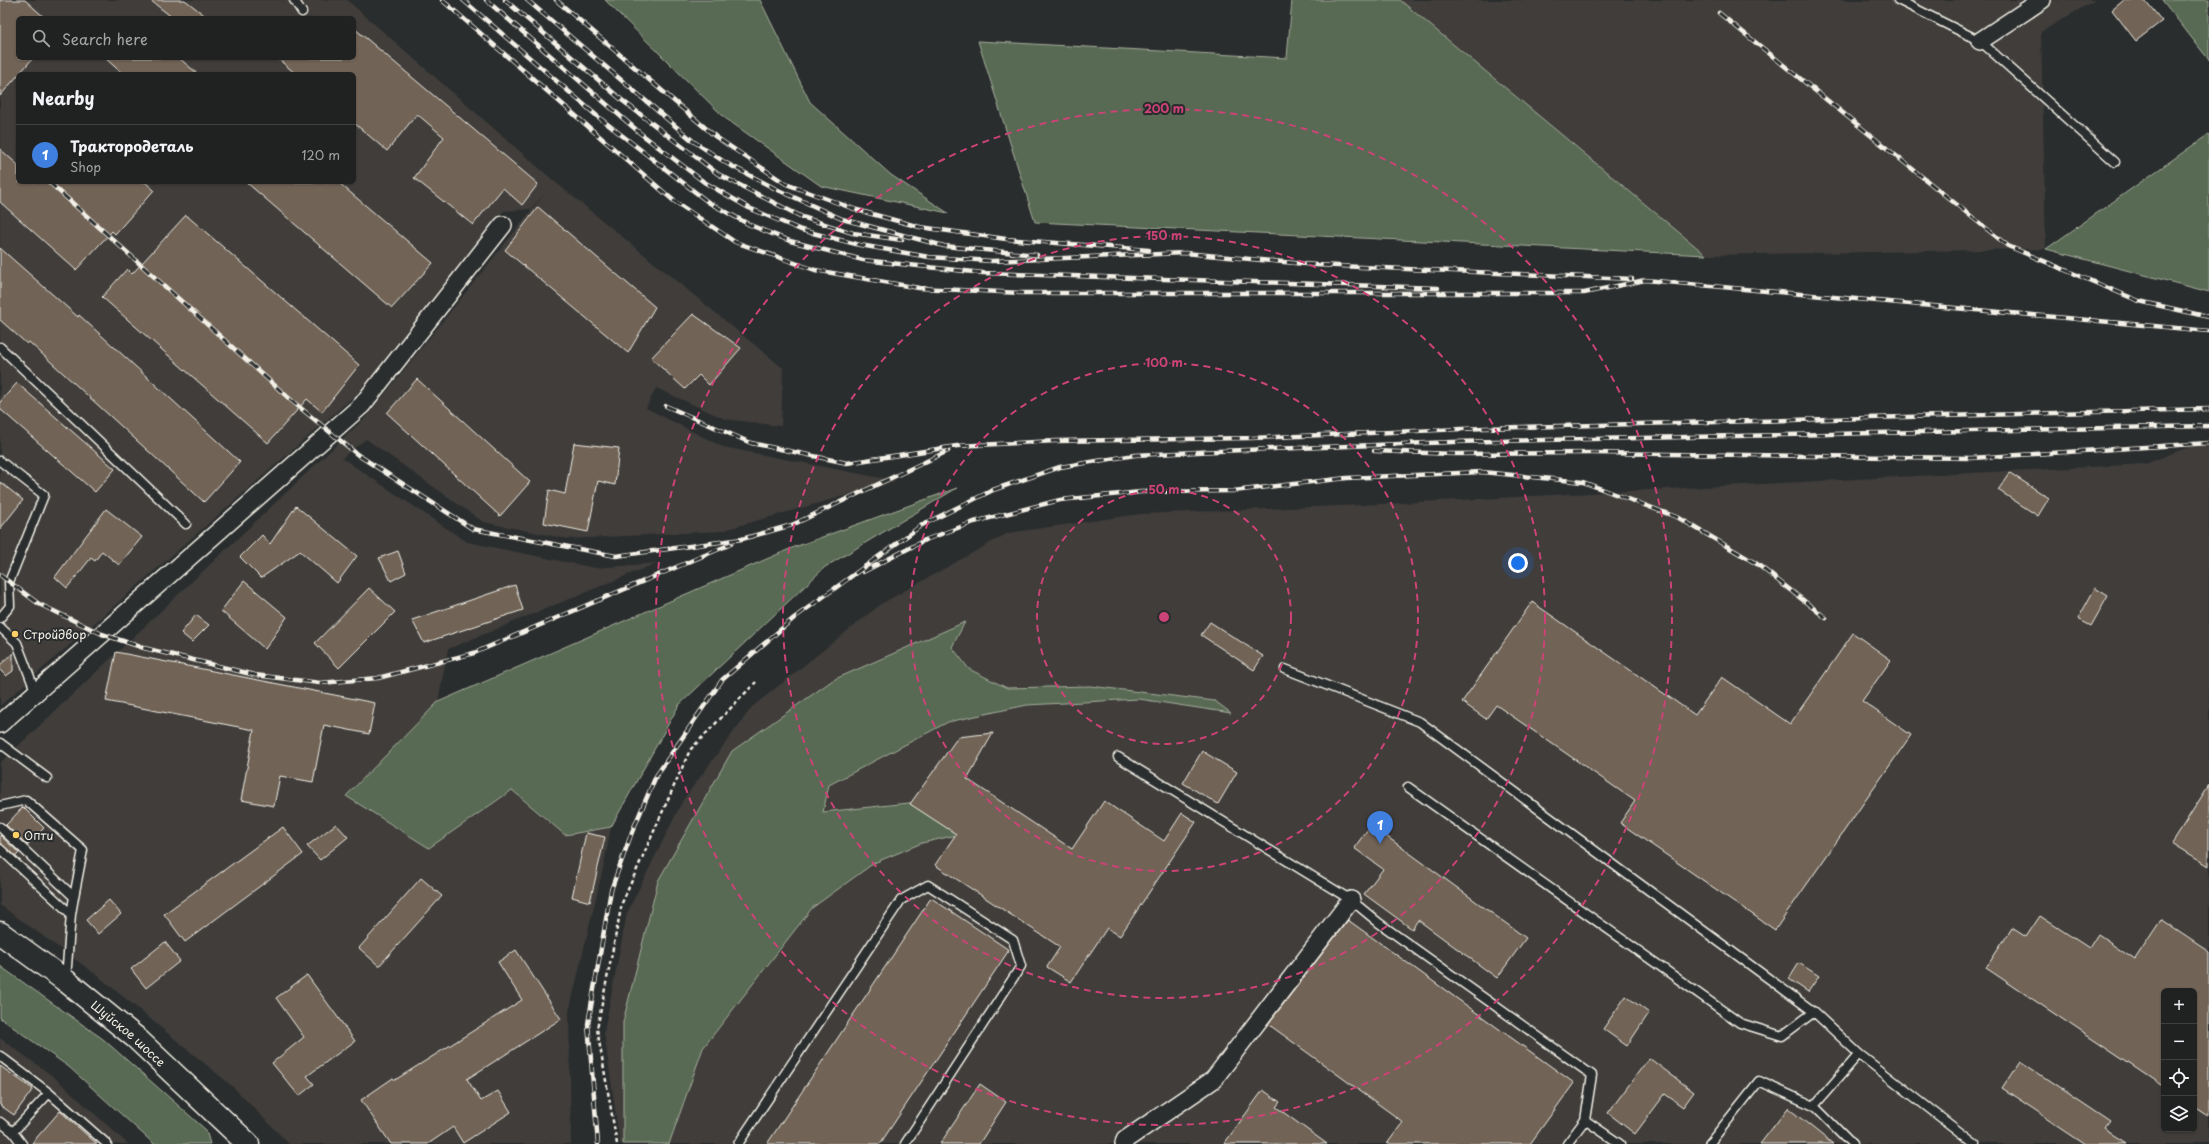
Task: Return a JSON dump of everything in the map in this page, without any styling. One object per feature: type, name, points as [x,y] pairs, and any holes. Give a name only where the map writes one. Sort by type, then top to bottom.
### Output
[{"type":"main road","name":"Шуйское шоссе","points":[[0,933],[66,981],[135,1037],[248,1144]]},
{"type":"street","points":[[1980,42],[2042,0]]},
{"type":"street","points":[[0,724],[362,405],[504,225]]},
{"type":"street","points":[[1124,1144],[1125,1140],[1213,1080],[1351,900]]},
{"type":"lane","points":[[294,0],[302,12]]},
{"type":"lane","points":[[1898,0],[1980,42],[2115,162]]},
{"type":"lane","points":[[0,347],[186,524]]},
{"type":"lane","points":[[0,461],[44,495],[9,582],[10,606],[0,618]]},
{"type":"lane","points":[[0,627],[18,643],[36,693]]},
{"type":"lane","points":[[1285,669],[1420,722],[1814,1012],[1859,1054],[1975,1144]]},
{"type":"lane","points":[[0,743],[47,778]]},
{"type":"lane","points":[[1118,757],[1351,900],[1379,923],[1592,1075],[1586,1120],[1567,1144]]},
{"type":"lane","points":[[1408,787],[1740,1023],[1782,1036],[1814,1012]]},
{"type":"lane","points":[[0,806],[26,800],[83,850],[71,914],[66,981]]},
{"type":"lane","points":[[0,827],[74,897]]},
{"type":"lane","points":[[0,849],[71,914]]},
{"type":"lane","points":[[738,1144],[901,900],[928,885],[1013,940],[1021,966],[905,1144]]},
{"type":"lane","points":[[1814,1106],[1859,1054]]},
{"type":"lane","points":[[0,1056],[49,1093],[107,1144]]},
{"type":"lane","points":[[1709,1144],[1759,1081],[1814,1106],[1852,1144]]},
{"type":"lane","points":[[13,1132],[49,1093]]},
{"type":"lane","points":[[1586,1120],[1620,1144]]},
{"type":"lane","points":[[0,1122],[13,1132],[22,1144]]},
{"type":"path","points":[[617,1144],[597,1029],[622,903],[690,750],[756,682]]},
{"type":"shaded area","points":[[0,0],[347,0],[554,181],[783,368],[781,426],[725,419],[656,388],[646,408],[723,447],[896,481],[721,531],[568,539],[483,522],[366,439],[342,458],[467,542],[595,568],[657,563],[448,649],[438,702],[346,796],[429,848],[512,790],[565,835],[611,827],[605,860],[569,1012],[571,1144],[289,1144],[232,1086],[98,976],[0,905],[0,763],[367,416],[546,192],[531,209],[504,211],[360,391],[0,706]]},
{"type":"shaded area","points":[[1400,0],[2095,0],[2041,32],[2046,249],[1706,255]]},
{"type":"shaded area","points":[[2209,439],[2209,1144],[620,1144],[604,1032],[627,913],[683,800],[752,707],[881,604],[1008,533],[1140,514],[1362,505],[2145,464]]},
{"type":"shaded area","points":[[0,1038],[54,1077],[128,1144],[0,1144]]},
{"type":"green space","points":[[605,0],[760,0],[810,102],[891,175],[948,213],[821,186],[725,118]]},
{"type":"green space","points":[[1292,0],[1400,0],[1706,255],[1035,222],[978,41],[1287,58]]},
{"type":"green space","points":[[2162,0],[2209,0],[2209,60]]},
{"type":"green space","points":[[2209,134],[2209,292],[2046,249]]},
{"type":"green space","points":[[957,488],[825,567],[679,705],[611,827],[565,835],[512,790],[429,848],[346,796],[438,702],[792,548]]},
{"type":"green space","points":[[965,622],[952,647],[969,669],[1007,688],[1090,686],[1215,701],[1231,713],[1139,699],[1027,705],[948,722],[829,785],[823,812],[918,802],[961,834],[922,843],[874,863],[812,908],[703,1048],[669,1144],[623,1144],[623,1022],[658,881],[732,751],[833,680]]},
{"type":"green space","points":[[0,966],[103,1039],[206,1130],[210,1144],[154,1144],[69,1067],[0,1018]]},
{"type":"building","points":[[0,0],[25,0],[43,16],[16,16],[16,60],[31,60],[21,72],[16,72],[16,78],[0,96]]},
{"type":"building","points":[[150,0],[185,0],[205,16],[170,16]]},
{"type":"building","points":[[2124,0],[2145,0],[2162,21],[2136,41],[2112,10]]},
{"type":"building","points":[[356,30],[538,184],[522,205],[503,188],[473,225],[414,178],[444,137],[417,114],[387,151],[356,125],[356,72],[294,72],[279,60],[356,60]]},
{"type":"building","points":[[107,60],[181,60],[196,72],[121,72]]},
{"type":"building","points":[[0,149],[16,163],[16,184],[147,184],[154,190],[115,234],[112,231],[76,270],[0,202]]},
{"type":"building","points":[[248,184],[340,184],[433,263],[392,308]]},
{"type":"building","points":[[538,207],[655,307],[628,353],[505,250]]},
{"type":"building","points":[[186,215],[359,365],[322,412],[307,399],[268,443],[102,297],[127,269],[132,274]]},
{"type":"building","points":[[0,248],[78,317],[79,315],[240,462],[204,502],[29,342],[27,344],[0,320]]},
{"type":"building","points":[[693,314],[741,348],[709,385],[699,375],[685,389],[651,358]]},
{"type":"building","points":[[417,379],[530,482],[500,516],[387,413]]},
{"type":"building","points":[[17,383],[115,469],[95,492],[0,409],[0,402]]},
{"type":"building","points":[[574,443],[619,448],[615,485],[598,481],[588,532],[544,523],[549,490],[565,494]]},
{"type":"building","points":[[2010,473],[2049,498],[2038,516],[1998,490]]},
{"type":"building","points":[[0,482],[23,500],[0,529]]},
{"type":"building","points":[[296,506],[357,556],[337,583],[300,551],[261,578],[240,557],[262,535],[270,544]]},
{"type":"building","points":[[106,509],[142,537],[119,565],[102,551],[95,561],[91,558],[67,588],[55,577]]},
{"type":"building","points":[[398,551],[406,573],[391,581],[379,558]]},
{"type":"building","points":[[244,581],[287,617],[265,649],[221,611]]},
{"type":"building","points":[[515,585],[523,610],[424,643],[412,620]]},
{"type":"building","points":[[369,588],[395,612],[339,668],[315,643]]},
{"type":"building","points":[[2095,588],[2108,596],[2091,626],[2078,619]]},
{"type":"building","points":[[1532,602],[1695,715],[1722,677],[1790,724],[1853,633],[1891,660],[1862,701],[1911,735],[1775,930],[1620,823],[1635,801],[1496,705],[1486,719],[1462,702]]},
{"type":"building","points":[[196,615],[209,625],[192,642],[181,633]]},
{"type":"building","points":[[1210,622],[1263,656],[1254,670],[1201,635]]},
{"type":"building","points":[[116,652],[375,703],[369,734],[324,725],[313,782],[280,776],[274,806],[241,800],[254,730],[106,701]]},
{"type":"building","points":[[13,653],[13,671],[6,676],[0,670],[0,665]]},
{"type":"building","points":[[993,733],[967,779],[1072,849],[1104,801],[1164,841],[1182,813],[1196,822],[1120,936],[1107,928],[1071,982],[1047,967],[1060,947],[935,865],[956,834],[910,804],[958,737]]},
{"type":"building","points":[[1202,751],[1237,772],[1218,804],[1183,783]]},
{"type":"building","points":[[2209,785],[2209,866],[2172,843]]},
{"type":"building","points":[[23,807],[44,828],[27,845],[6,825]]},
{"type":"building","points":[[336,824],[348,837],[320,860],[307,846]]},
{"type":"building","points":[[1371,825],[1526,938],[1497,978],[1418,920],[1412,929],[1364,894],[1383,869],[1354,848]]},
{"type":"building","points":[[283,827],[303,854],[185,942],[164,914]]},
{"type":"building","points":[[586,833],[605,837],[590,902],[572,897]]},
{"type":"building","points":[[0,835],[19,853],[16,856],[0,844]]},
{"type":"building","points":[[421,878],[442,896],[379,966],[359,948]]},
{"type":"building","points":[[931,898],[1009,950],[880,1144],[767,1144]]},
{"type":"building","points":[[109,900],[121,914],[98,934],[86,920]]},
{"type":"building","points":[[2040,916],[2089,948],[2098,934],[2135,959],[2161,920],[2209,952],[2209,1116],[2197,1108],[2197,988],[2161,988],[2161,1085],[1986,968],[2012,928],[2026,937]]},
{"type":"building","points":[[1348,920],[1574,1083],[1530,1144],[1387,1144],[1403,1122],[1268,1024]]},
{"type":"building","points":[[165,942],[180,961],[146,988],[131,969]]},
{"type":"building","points":[[516,950],[561,1019],[467,1079],[481,1101],[498,1091],[511,1112],[463,1143],[453,1127],[428,1144],[391,1144],[361,1100],[393,1078],[395,1080],[522,1000],[498,962]]},
{"type":"building","points":[[1799,963],[1819,976],[1808,992],[1789,979]]},
{"type":"building","points":[[307,975],[355,1041],[307,1076],[314,1084],[299,1096],[272,1063],[304,1037],[276,998]]},
{"type":"building","points":[[1626,996],[1649,1013],[1627,1046],[1603,1029]]},
{"type":"building","points":[[1649,1058],[1694,1092],[1683,1107],[1665,1094],[1635,1134],[1608,1113]]},
{"type":"building","points":[[2020,1061],[2111,1122],[2105,1130],[2127,1144],[2086,1144],[2002,1088]]},
{"type":"building","points":[[0,1066],[33,1089],[14,1115],[0,1105]]},
{"type":"building","points":[[980,1084],[1006,1102],[979,1144],[940,1144]]},
{"type":"building","points":[[1263,1090],[1280,1102],[1276,1107],[1327,1144],[1224,1144]]},
{"type":"building","points":[[1788,1108],[1833,1144],[1760,1144]]},
{"type":"building","points":[[60,1111],[97,1144],[31,1144]]},
{"type":"railway","points":[[442,0],[674,201],[735,242],[815,270],[919,288],[1021,293],[1584,293],[1645,280],[2209,331]]},
{"type":"railway","points":[[463,0],[597,116],[708,202],[750,225],[790,241],[863,260],[983,273],[1438,288]]},
{"type":"railway","points":[[486,0],[640,133],[704,182],[749,208],[801,230],[860,245],[929,257],[992,261],[1185,253],[1316,265],[1632,279]]},
{"type":"railway","points":[[505,0],[623,101],[718,174],[802,217],[853,233],[902,240]]},
{"type":"railway","points":[[527,0],[693,141],[726,163],[776,189],[842,219],[944,246],[1037,255]]},
{"type":"railway","points":[[556,0],[716,137],[786,184],[857,210],[920,227],[1006,239],[1149,250]]},
{"type":"railway","points":[[1719,13],[2008,246],[2139,301],[2209,317]]},
{"type":"railway","points":[[51,184],[292,401],[358,455],[473,529],[616,556],[742,539],[792,525],[948,451]]},
{"type":"railway","points":[[666,406],[751,443],[847,463],[957,446],[1056,441],[1251,438],[1485,428],[2209,409]]},
{"type":"railway","points":[[598,1144],[588,1024],[611,890],[632,832],[656,776],[722,680],[794,618],[922,525],[993,490],[1060,467],[1135,455],[1453,442],[2209,426]]},
{"type":"railway","points":[[1374,451],[1453,454],[1591,453],[1971,458],[2209,443]]},
{"type":"railway","points":[[863,572],[925,540],[974,522],[1060,500],[1141,492],[1233,491],[1347,478],[1482,472],[1583,482],[1679,518],[1757,564],[1826,618]]},
{"type":"railway","points":[[0,575],[39,604],[102,634],[144,648],[255,675],[320,683],[378,678],[474,653],[731,544]]},
{"type":"place","name":"Стройдвор","points":[[15,634]]},
{"type":"place","name":"Опти","points":[[16,835]]},
{"type":"place","name":"Трактородеталь","points":[[1380,844]]}]
